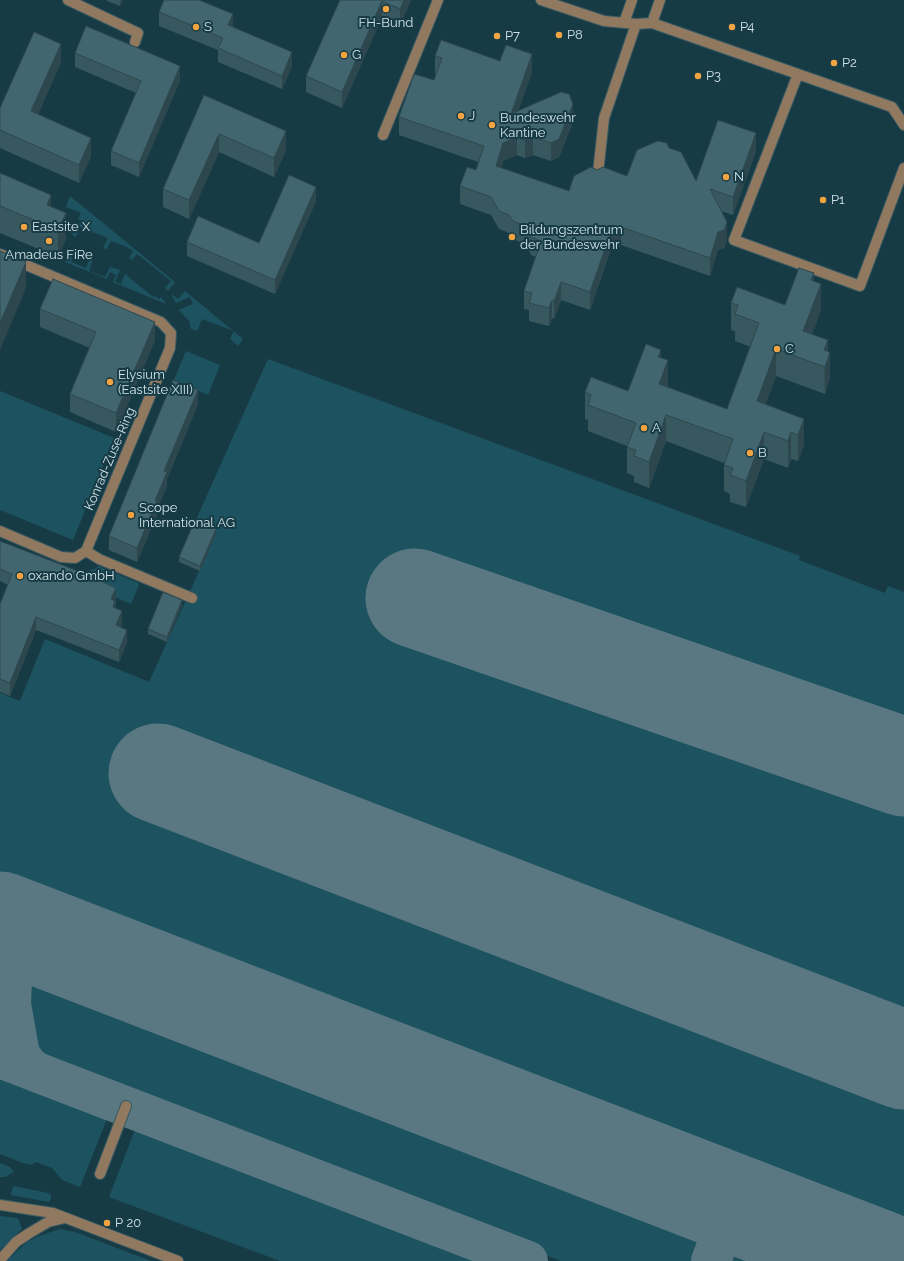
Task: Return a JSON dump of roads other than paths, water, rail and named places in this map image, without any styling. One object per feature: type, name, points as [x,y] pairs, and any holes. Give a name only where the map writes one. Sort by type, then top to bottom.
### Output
[{"type":"street","points":[[68,0],[138,33],[135,42]]},
{"type":"street","points":[[383,135],[438,0]]},
{"type":"street","points":[[542,0],[604,21],[636,24],[652,23],[892,106],[904,125]]},
{"type":"street","points":[[624,23],[632,0]]},
{"type":"street","points":[[652,23],[660,0]]},
{"type":"street","points":[[597,182],[604,118],[636,24]]},
{"type":"street","points":[[798,74],[734,240],[860,286],[904,168]]},
{"type":"street","name":"Konrad-Zuse-Ring","points":[[0,254],[161,322],[171,333],[170,348],[86,551]]},
{"type":"street","points":[[0,531],[61,556],[75,558],[86,551],[99,559],[192,598]]},
{"type":"street","points":[[100,1174],[126,1106]]},
{"type":"street","points":[[0,1205],[53,1213],[178,1261]]},
{"type":"street","points":[[0,1260],[16,1242],[28,1234],[48,1222],[65,1218]]},
{"type":"place","name":"FH-Bund","points":[[386,9]]},
{"type":"place","name":"S","points":[[196,27]]},
{"type":"place","name":"P4","points":[[732,27]]},
{"type":"place","name":"P8","points":[[559,35]]},
{"type":"place","name":"P7","points":[[497,36]]},
{"type":"place","name":"G","points":[[344,55]]},
{"type":"place","name":"P2","points":[[834,63]]},
{"type":"place","name":"P3","points":[[698,76]]},
{"type":"place","name":"J","points":[[461,116]]},
{"type":"place","name":"Bundeswehr Kantine","points":[[492,125]]},
{"type":"place","name":"N","points":[[726,177]]},
{"type":"place","name":"P1","points":[[823,200]]},
{"type":"place","name":"Eastsite X","points":[[24,227]]},
{"type":"place","name":"Bildungszentrum der Bundeswehr","points":[[512,237]]},
{"type":"place","name":"Amadeus FiRe","points":[[49,241]]},
{"type":"place","name":"C","points":[[777,349]]},
{"type":"place","name":"Elysium (Eastsite XIII)","points":[[110,382]]},
{"type":"place","name":"A","points":[[644,428]]},
{"type":"place","name":"B","points":[[750,453]]},
{"type":"place","name":"Scope International AG","points":[[131,515]]},
{"type":"place","name":"oxando GmbH","points":[[20,576]]},
{"type":"place","name":"P 20","points":[[107,1223]]}]
